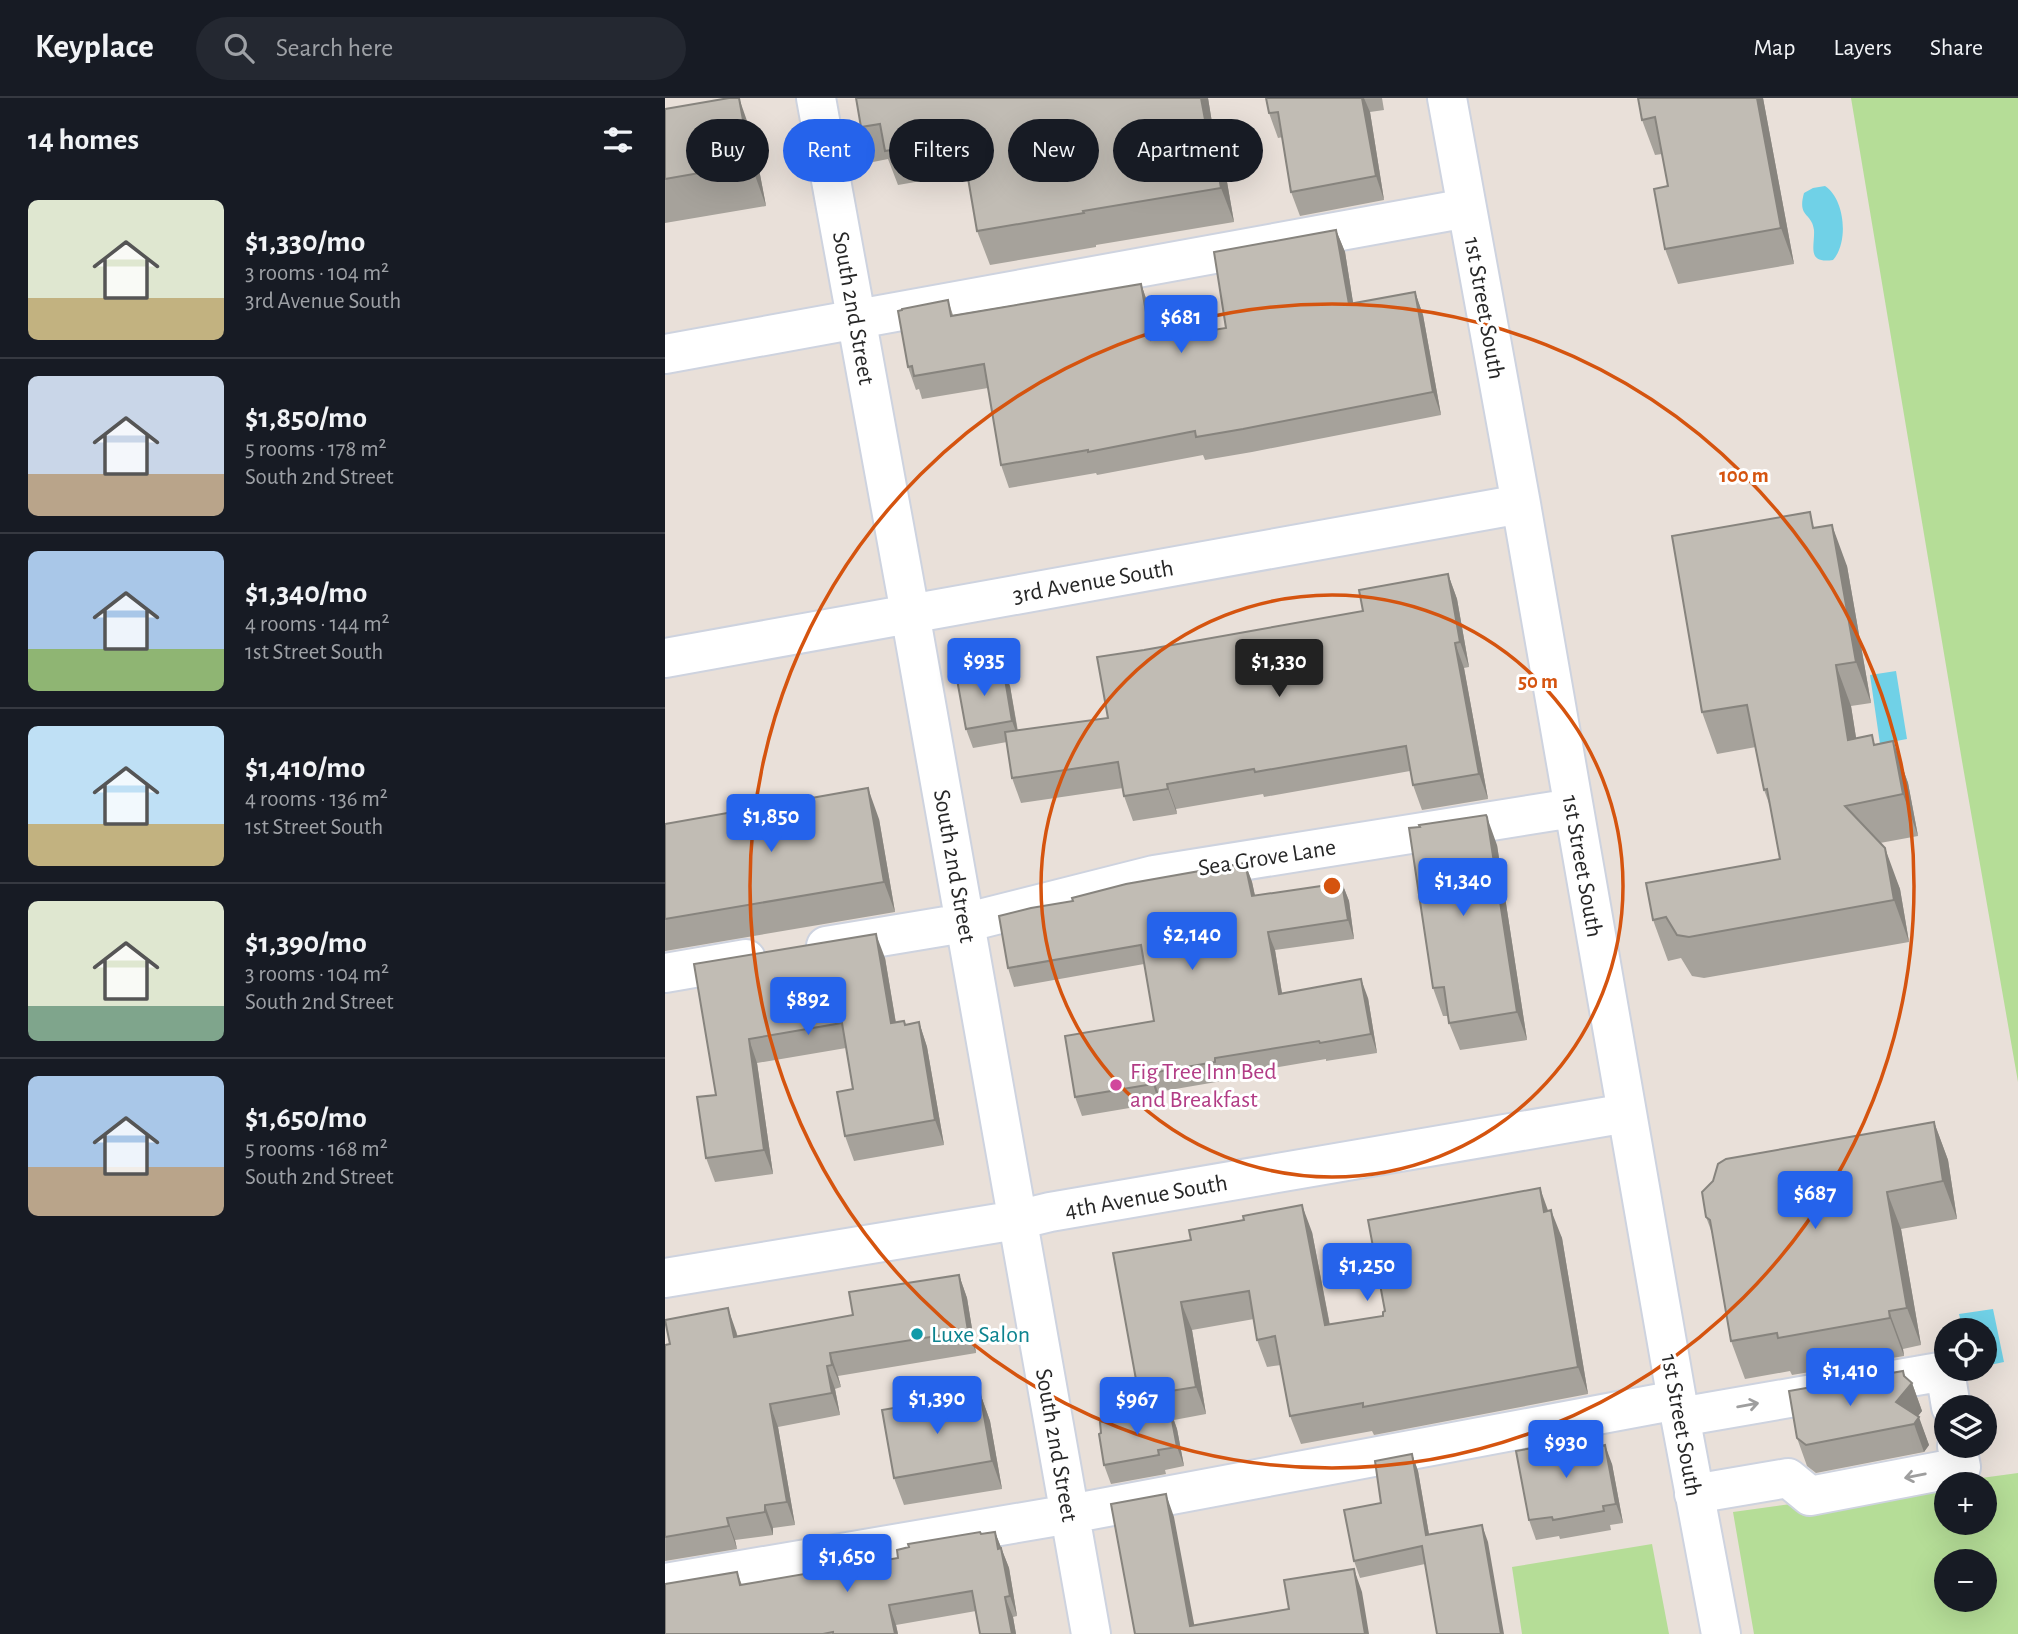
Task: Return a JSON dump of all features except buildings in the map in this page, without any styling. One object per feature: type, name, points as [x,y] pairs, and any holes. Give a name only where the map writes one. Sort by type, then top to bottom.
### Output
[{"type":"street","name":"South 2nd Street","points":[[816,98],[1091,1634]]},
{"type":"street","name":"1st Street South","points":[[1447,98],[1721,1634]]},
{"type":"street","points":[[665,354],[1467,208]]},
{"type":"street","name":"3rd Avenue South","points":[[665,658],[1521,504]]},
{"type":"street","name":"Sea Grove Lane","points":[[665,973],[964,923],[1154,875],[1573,808]]},
{"type":"street","name":"4th Avenue South","points":[[665,1278],[1017,1220],[1050,1212],[1627,1113]]},
{"type":"street","points":[[665,1583],[1679,1408],[1945,1371],[1949,1395]]},
{"type":"street","points":[[1694,1494],[1788,1478],[1810,1496],[1961,1467],[1960,1458]]},
{"type":"green space","points":[[1851,98],[2018,98],[2018,1082],[1962,761]]},
{"type":"green space","points":[[2018,1473],[2018,1634],[1754,1634],[1733,1512],[1934,1484],[1934,1535],[1997,1535],[1997,1476]]},
{"type":"green space","points":[[1652,1544],[1669,1634],[1522,1634],[1512,1567]]},
{"type":"water","points":[[1825,186],[1832,192],[1841,210],[1843,232],[1833,260],[1824,261],[1815,256],[1813,224],[1802,207],[1802,201],[1804,193]]},
{"type":"water","points":[[1896,671],[1907,739],[1880,744],[1870,675]]},
{"type":"water","points":[[1993,1309],[1995,1318],[1960,1318],[1959,1314]]},
{"type":"water","points":[[1997,1328],[2004,1362],[1997,1363]]},
{"type":"place","name":"Fig Tree Inn Bed and Breakfast","points":[[1116,1085]]},
{"type":"place","name":"Luxe Salon","points":[[917,1334]]}]
